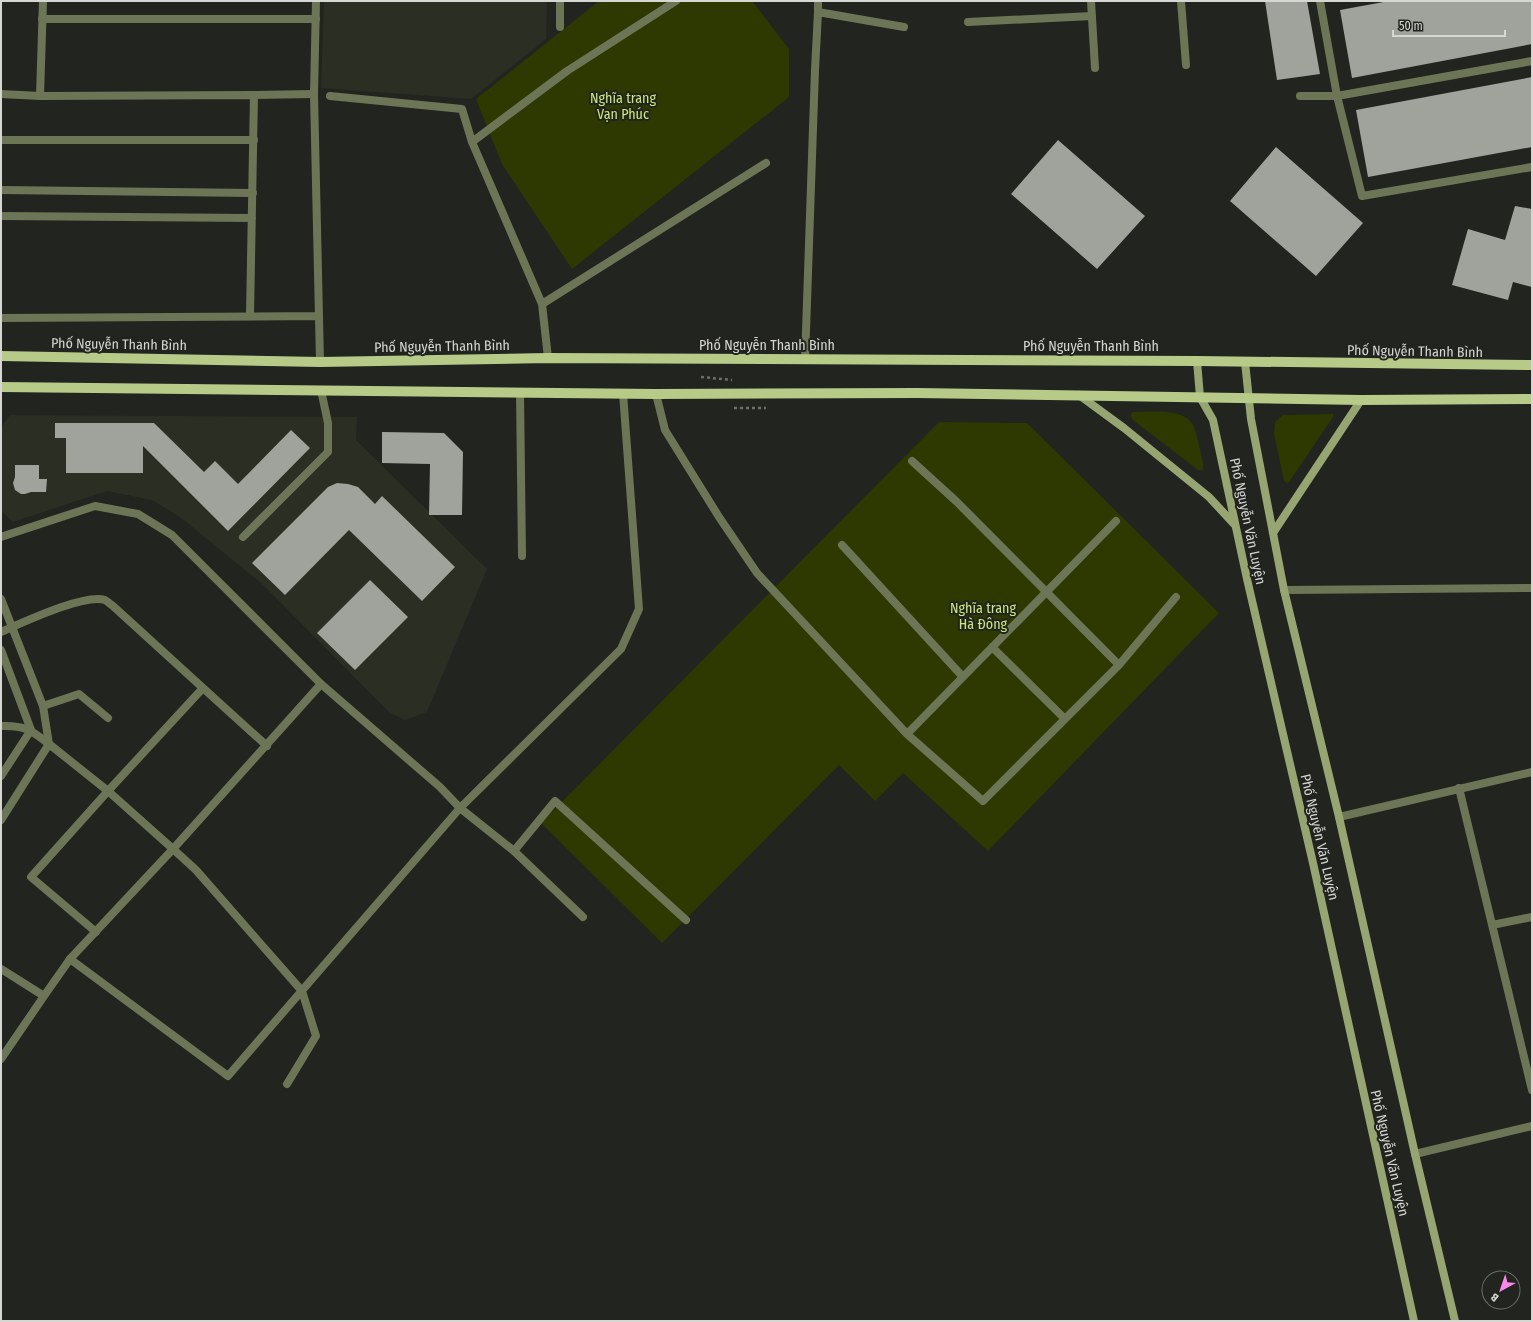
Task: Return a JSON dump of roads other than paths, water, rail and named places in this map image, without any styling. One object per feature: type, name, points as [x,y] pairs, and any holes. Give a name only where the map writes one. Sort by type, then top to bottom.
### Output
[{"type":"main road","name":"Phố Nguyễn Thanh Bình","points":[[1,356],[320,362],[548,358],[1197,361],[1532,366]]},
{"type":"main road","name":"Phố Nguyễn Văn Luyện","points":[[1197,361],[1200,397],[1213,420],[1247,580],[1316,878],[1414,1321]]},
{"type":"main road","name":"Phố Nguyễn Văn Luyện","points":[[1245,362],[1248,398],[1284,590],[1340,817],[1415,1154],[1455,1321]]},
{"type":"main road","points":[[1,387],[656,394],[1078,394],[1361,400],[1532,399]]},
{"type":"main road","points":[[1078,394],[1124,428],[1210,497],[1235,525]]},
{"type":"main road","points":[[1273,533],[1361,400]]},
{"type":"street","points":[[40,96],[43,1]]},
{"type":"street","points":[[316,1],[314,94],[320,362]]},
{"type":"street","points":[[560,1],[560,27]]},
{"type":"street","points":[[472,142],[567,71],[676,1]]},
{"type":"street","points":[[805,360],[818,1]]},
{"type":"street","points":[[1091,1],[1095,68]]},
{"type":"street","points":[[1181,1],[1186,65]]},
{"type":"street","points":[[1320,1],[1337,96],[1362,196],[1532,167]]},
{"type":"street","points":[[818,12],[904,27]]},
{"type":"street","points":[[968,22],[1092,16]]},
{"type":"street","points":[[42,19],[316,19]]},
{"type":"street","points":[[1300,96],[1337,96],[1532,61]]},
{"type":"street","points":[[1,94],[40,96],[314,94]]},
{"type":"street","points":[[250,315],[254,95]]},
{"type":"street","points":[[330,96],[462,109],[472,142],[542,304],[548,358]]},
{"type":"street","points":[[1,140],[254,140]]},
{"type":"street","points":[[542,304],[766,163]]},
{"type":"street","points":[[1,190],[253,193]]},
{"type":"street","points":[[1,216],[252,218]]},
{"type":"street","points":[[1,318],[250,315],[319,316]]},
{"type":"street","points":[[243,537],[328,452],[328,423],[321,390]]},
{"type":"street","points":[[520,392],[522,556]]},
{"type":"street","points":[[70,959],[228,1076],[460,808],[621,649],[639,609],[623,393]]},
{"type":"street","points":[[656,394],[665,430],[719,517],[757,573],[907,734],[983,801],[1119,665],[1176,598]]},
{"type":"street","points":[[912,461],[956,502],[1119,665]]},
{"type":"street","points":[[1,537],[95,506],[138,514],[172,535],[322,684],[434,782],[460,808],[514,851],[583,917]]},
{"type":"street","points":[[907,734],[1116,521]]},
{"type":"street","points":[[842,545],[963,677]]},
{"type":"street","points":[[1284,590],[1532,588]]},
{"type":"street","points":[[1,599],[43,706],[49,744],[1,820]]},
{"type":"street","points":[[1,632],[58,609],[91,599],[105,600],[267,746]]},
{"type":"street","points":[[992,647],[1065,719]]},
{"type":"street","points":[[1,650],[31,730]]},
{"type":"street","points":[[1,1059],[70,959],[173,849],[322,684]]},
{"type":"street","points":[[96,932],[31,877],[108,791],[204,688]]},
{"type":"street","points":[[43,706],[80,694],[108,718]]},
{"type":"street","points":[[1,726],[15,726],[31,730],[108,791],[196,870],[302,991],[316,1036],[287,1084]]},
{"type":"street","points":[[2,772],[31,730]]},
{"type":"street","points":[[1340,817],[1532,772]]},
{"type":"street","points":[[1459,788],[1492,926],[1529,1063],[1532,1090]]},
{"type":"street","points":[[514,851],[555,801],[686,920]]},
{"type":"street","points":[[1492,926],[1532,917]]},
{"type":"street","points":[[1,969],[44,996]]},
{"type":"street","points":[[1415,1154],[1532,1126]]},
{"type":"park label","name":"Nghĩa trang Vạn Phúc","points":[[623,106]]},
{"type":"park label","name":"Nghĩa trang Hà Đông","points":[[983,616]]}]
